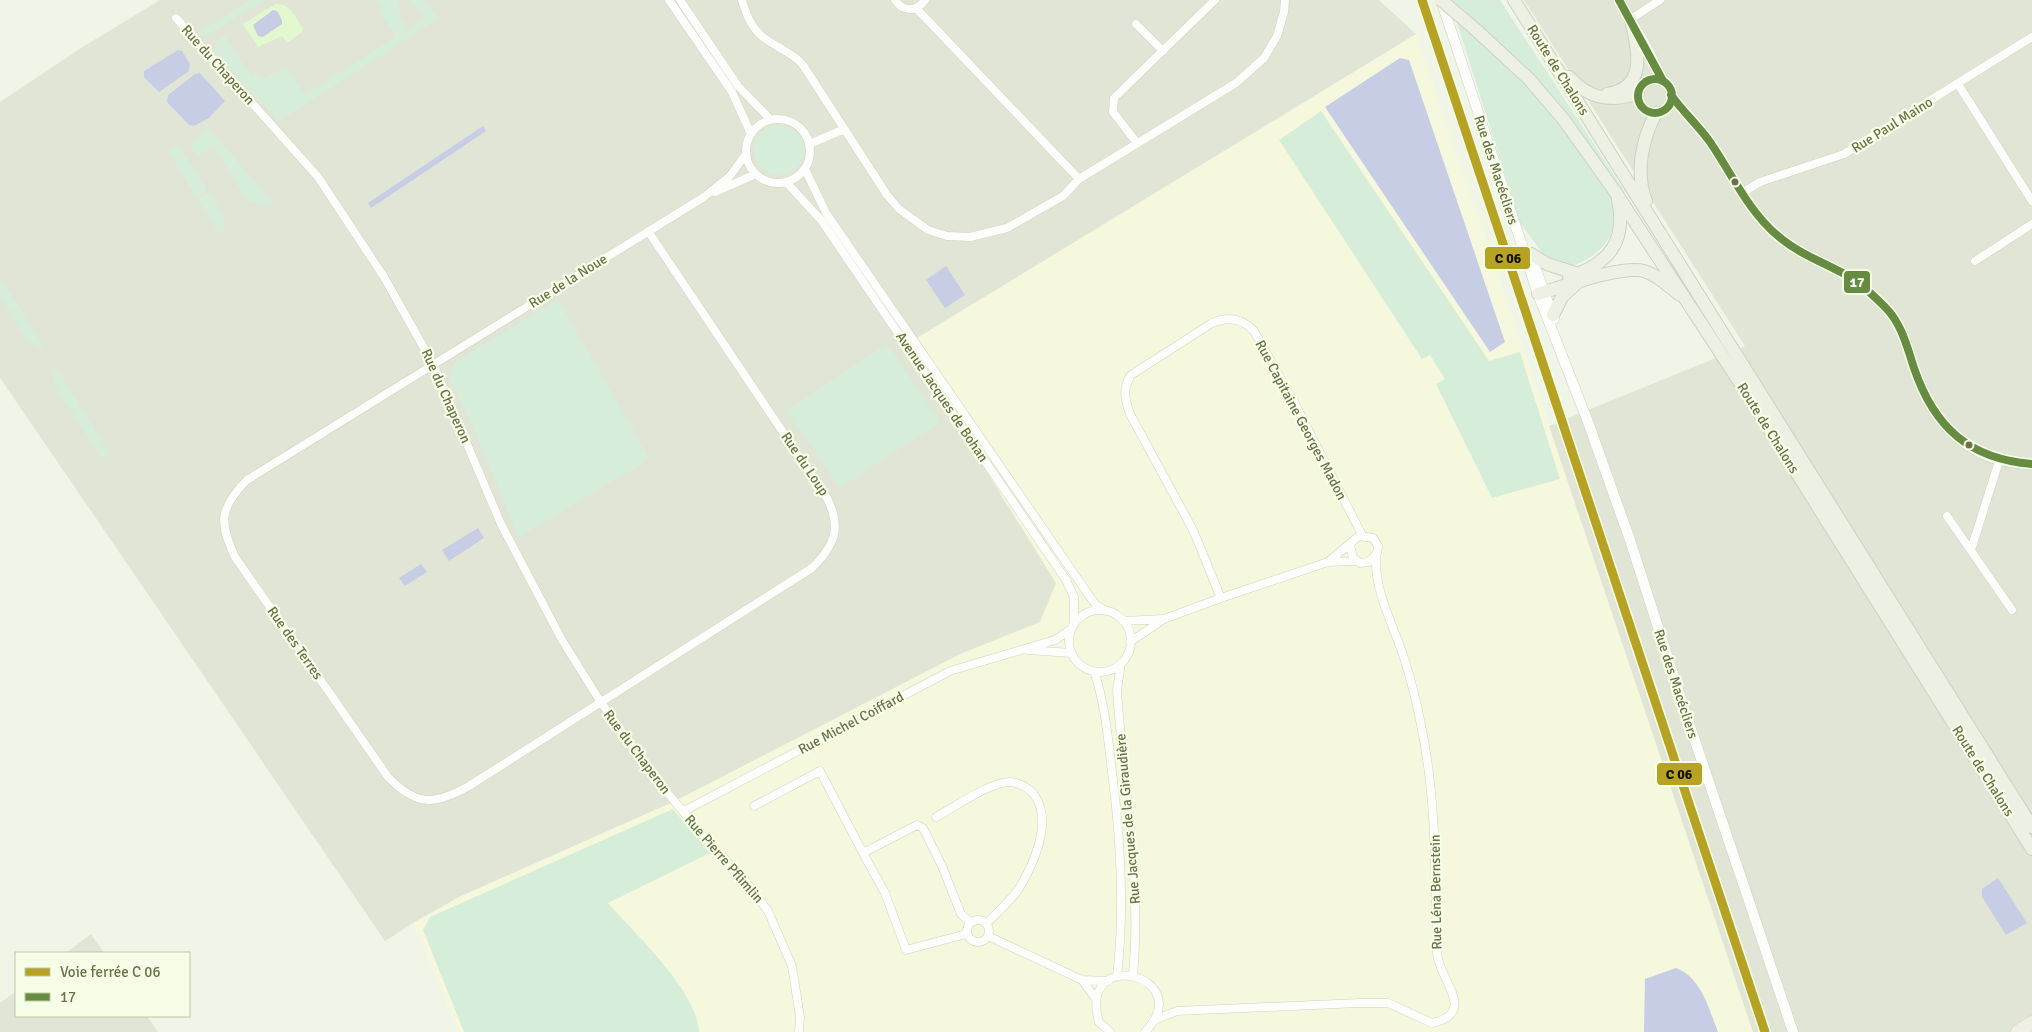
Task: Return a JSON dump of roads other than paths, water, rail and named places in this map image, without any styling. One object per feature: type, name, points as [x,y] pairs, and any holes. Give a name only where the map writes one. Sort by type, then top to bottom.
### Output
[{"type":"highway","points":[[2018,1032],[2032,1023]]},
{"type":"main road","name":"Route de Chalons","points":[[1441,0],[1529,78],[1570,128],[1616,193],[1687,301],[2032,849]]},
{"type":"main road","name":"Route de Chalons","points":[[1515,0],[2032,827]]},
{"type":"main road","points":[[1515,0],[1578,87],[1601,99],[1618,99],[1641,88]]},
{"type":"main road","points":[[1589,94],[1603,94],[1621,90],[1628,86],[1635,76],[1637,46],[1631,19]]},
{"type":"main road","points":[[1660,111],[1650,126],[1640,169],[1640,185],[1662,237]]},
{"type":"main road","points":[[1553,315],[1562,297],[1578,278],[1602,262],[1617,239],[1621,224],[1616,193]]},
{"type":"main road","points":[[1531,254],[1547,264],[1578,278]]},
{"type":"main road","points":[[1540,289],[1578,278],[1636,270],[1655,276],[1687,301]]},
{"type":"street","points":[[669,0],[732,92],[751,134]]},
{"type":"street","points":[[680,0],[738,86],[770,120]]},
{"type":"street","points":[[742,0],[753,27],[765,39],[797,58],[899,209],[928,230],[947,236],[970,237],[1007,228],[1063,196],[1079,179],[1236,83],[1264,58],[1277,36],[1284,12],[1285,0]]},
{"type":"street","points":[[895,0],[905,9],[916,8],[925,0]]},
{"type":"street","points":[[1136,143],[1113,112],[1114,98],[1216,0]]},
{"type":"street","name":"Rue des Macécliers","points":[[1441,0],[1512,218],[1540,289],[1630,540],[1684,708],[1793,1032]]},
{"type":"street","points":[[1619,0],[1647,48],[1663,82]]},
{"type":"street","points":[[1631,19],[1660,0]]},
{"type":"street","points":[[916,8],[1079,179]]},
{"type":"street","name":"Rue du Chaperon","points":[[176,18],[326,188],[384,277],[433,364],[501,524],[562,640],[600,701],[675,801]]},
{"type":"street","points":[[1136,24],[1163,51]]},
{"type":"street","name":"Rue Paul Maino","points":[[1742,193],[1760,182],[1844,154],[2032,38]]},
{"type":"street","points":[[1647,48],[1648,71],[1641,88],[1639,102],[1647,111],[1684,111]]},
{"type":"street","points":[[1641,88],[1653,79],[1663,82],[1669,87],[1671,96],[1669,104],[1660,111]]},
{"type":"street","points":[[1958,84],[2032,201]]},
{"type":"street","points":[[1671,96],[1698,126],[1758,217],[1778,237],[1799,251],[1850,277],[1888,310],[1909,344],[1925,398],[1949,431],[1971,449],[1999,461],[2032,464]]},
{"type":"street","points":[[704,197],[730,176],[746,154],[751,134],[758,125],[770,120],[787,120],[795,123],[807,136],[810,144],[810,153],[805,169],[786,182],[770,182],[756,174],[749,165],[746,154]]},
{"type":"street","points":[[810,144],[844,130]]},
{"type":"street","name":"Avenue Jacques de Bohan","points":[[805,169],[826,213],[1096,605],[1106,611]]},
{"type":"street","points":[[704,197],[756,174]]},
{"type":"street","name":"Avenue Jacques de Bohan","points":[[786,182],[821,220],[1066,580],[1074,597],[1072,627]]},
{"type":"street","name":"Rue de la Noue","points":[[433,364],[704,197]]},
{"type":"street","name":"Rue des Macécliers","points":[[1512,218],[1531,254],[1540,289],[1553,315],[1588,422]]},
{"type":"street","points":[[1975,262],[2032,224]]},
{"type":"street","name":"Rue du Loup","points":[[600,701],[812,568],[832,544],[836,527],[834,511],[828,498],[648,231]]},
{"type":"street","name":"Rue Capitaine Georges Madon","points":[[1221,598],[1193,530],[1130,414],[1124,396],[1127,382],[1131,375],[1220,319],[1235,319],[1248,325],[1254,331],[1298,410],[1362,535]]},
{"type":"street","name":"Rue des Terres","points":[[433,364],[246,480],[227,503],[223,518],[225,535],[235,557],[388,777],[409,795],[438,801],[454,795],[600,701]]},
{"type":"street","points":[[1971,550],[1999,461]]},
{"type":"street","points":[[1947,516],[2012,610]]},
{"type":"street","points":[[1130,642],[1164,619],[1328,562],[1369,562],[1376,557],[1378,550],[1376,541],[1362,535],[1355,538],[1350,545],[1328,562]]},
{"type":"street","points":[[1350,545],[1351,554],[1356,561]]},
{"type":"street","name":"Rue Léna Bernstein","points":[[1154,1020],[1177,1011],[1388,1003],[1432,1023],[1446,1018],[1454,1007],[1454,992],[1446,980],[1437,956],[1434,819],[1421,721],[1406,662],[1375,570],[1376,557]]},
{"type":"street","points":[[1106,611],[1123,621],[1130,634],[1129,650],[1122,663],[1114,669],[1094,672],[1076,662],[1071,653],[1069,645],[1072,627],[1088,612],[1106,611]]},
{"type":"street","points":[[1123,621],[1164,619]]},
{"type":"street","name":"Rue Michel Coiffard","points":[[684,811],[950,671],[1055,640],[1072,627]]},
{"type":"street","name":"Rue Michel Coiffard","points":[[1024,649],[1071,653]]},
{"type":"street","name":"Rue Jacques de la Giraudière","points":[[1122,663],[1117,690],[1134,870],[1136,946],[1133,975]]},
{"type":"street","name":"Rue Jacques de la Giraudière","points":[[1094,672],[1106,721],[1120,834],[1122,926],[1117,976]]},
{"type":"street","points":[[754,806],[820,771],[884,893],[906,950],[966,934]]},
{"type":"street","points":[[936,817],[982,792],[1008,782],[1025,787],[1034,794],[1040,805],[1042,822],[1038,846],[1030,868],[1018,890],[986,924]]},
{"type":"street","name":"Rue Pierre Pflimlin","points":[[675,801],[709,843],[742,877],[768,911],[792,966],[800,1017],[799,1032]]},
{"type":"street","points":[[863,853],[917,825],[922,828],[942,866],[961,914],[970,922]]},
{"type":"street","points":[[970,922],[979,920],[986,924]]},
{"type":"street","points":[[966,934],[970,922]]},
{"type":"street","points":[[986,924],[988,936]]},
{"type":"street","points":[[966,934],[977,943],[982,942],[988,936]]},
{"type":"street","points":[[988,936],[1082,980],[1108,982]]},
{"type":"street","points":[[1096,1000],[1102,987],[1117,976],[1133,975],[1145,980],[1153,989],[1158,1001],[1158,1014],[1145,1032]]},
{"type":"street","points":[[1082,980],[1096,1000],[1099,1022],[1110,1032]]},
{"type":"water","points":[[273,10],[277,11],[282,24],[263,37],[258,36],[253,25]]},
{"type":"water","points":[[178,50],[182,51],[190,64],[189,71],[159,92],[144,77],[144,71]]},
{"type":"water","points":[[1400,58],[1409,60],[1505,342],[1490,352],[1325,107]]},
{"type":"water","points":[[200,73],[225,101],[209,118],[194,126],[189,125],[167,102],[168,95],[195,74]]},
{"type":"water","points":[[483,126],[486,131],[371,208],[368,203]]},
{"type":"water","points":[[946,266],[965,295],[945,308],[926,280]]},
{"type":"water","points":[[478,528],[484,538],[449,561],[442,550]]},
{"type":"water","points":[[421,564],[427,572],[405,586],[399,578]]},
{"type":"water","points":[[1998,878],[2027,923],[2006,935],[1982,897],[1982,889]]},
{"type":"water","points":[[1676,968],[1685,972],[1698,986],[1718,1032],[1644,1032],[1645,979]]}]
